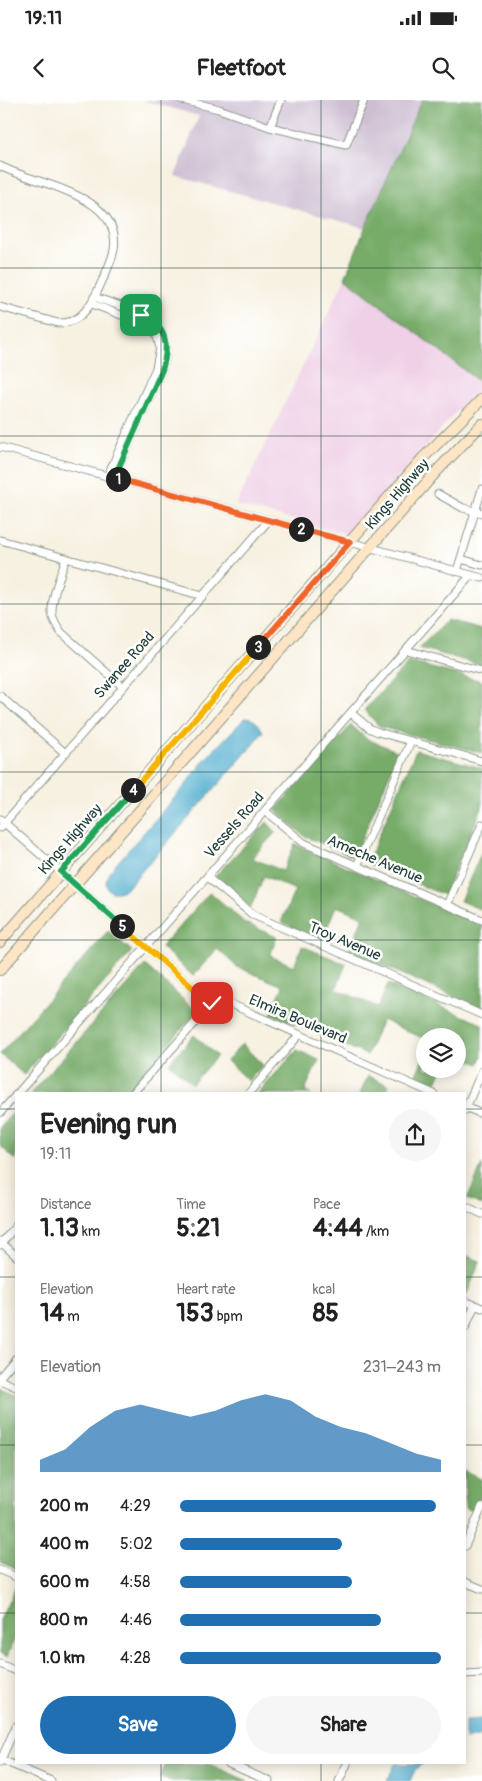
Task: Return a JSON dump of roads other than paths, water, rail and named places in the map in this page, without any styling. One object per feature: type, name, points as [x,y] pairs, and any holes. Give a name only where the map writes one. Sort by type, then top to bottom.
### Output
[{"type":"main road","name":"Kings Highway","points":[[0,942],[430,451],[482,399]]},
{"type":"main road","name":"Kings Highway","points":[[0,970],[437,471],[482,424]]},
{"type":"street","points":[[182,100],[219,109],[270,127],[346,145],[364,100]]},
{"type":"street","points":[[270,127],[282,100]]},
{"type":"street","points":[[0,166],[86,200],[106,216],[114,233],[112,258],[93,300],[82,315],[74,320],[62,323],[0,307]]},
{"type":"street","points":[[93,300],[114,307],[148,325],[161,337]]},
{"type":"street","points":[[111,478],[160,367],[161,337],[156,324],[141,315],[133,305],[114,307]]},
{"type":"street","points":[[0,448],[482,578]]},
{"type":"street","points":[[457,571],[479,512],[482,488]]},
{"type":"street","points":[[438,494],[463,508],[479,512]]},
{"type":"street","name":"Swanee Road","points":[[1,823],[124,687],[269,520]]},
{"type":"street","points":[[0,540],[203,596]]},
{"type":"street","points":[[66,558],[53,604],[52,614],[55,623],[61,632],[124,687]]},
{"type":"street","points":[[461,559],[482,565]]},
{"type":"street","name":"Vessels Road","points":[[19,1092],[472,575]]},
{"type":"street","points":[[406,650],[482,671]]},
{"type":"street","points":[[0,696],[65,753]]},
{"type":"street","points":[[351,713],[369,728],[378,732],[482,760]]},
{"type":"street","points":[[357,866],[411,741]]},
{"type":"street","name":"Ameche Avenue","points":[[265,811],[304,843],[482,920]]},
{"type":"street","name":"Elmira Boulevard","points":[[1,823],[61,872],[192,987],[429,1092]]},
{"type":"street","points":[[447,905],[482,824]]},
{"type":"street","name":"Troy Avenue","points":[[207,877],[253,916],[482,1015]]},
{"type":"street","points":[[134,1092],[216,999]]},
{"type":"street","points":[[250,1092],[299,1035]]},
{"type":"street","points":[[466,1106],[482,1071]]},
{"type":"street","name":"Vessels Road","points":[[0,1113],[15,1096]]},
{"type":"street","points":[[466,1108],[482,1114]]},
{"type":"street","points":[[466,1206],[482,1214]]},
{"type":"street","points":[[15,1227],[1,1243],[15,1255]]},
{"type":"street","points":[[466,1301],[478,1307],[466,1326]]},
{"type":"street","points":[[15,1359],[0,1378],[15,1386]]},
{"type":"street","points":[[466,1544],[482,1507]]},
{"type":"street","points":[[0,1570],[15,1577]]},
{"type":"street","points":[[466,1582],[482,1590]]},
{"type":"street","points":[[0,1664],[15,1671]]},
{"type":"street","points":[[466,1674],[482,1673]]},
{"type":"street","points":[[15,1728],[1,1761],[51,1781]]},
{"type":"street","points":[[229,1764],[269,1781]]},
{"type":"street","points":[[340,1781],[347,1764]]},
{"type":"water","points":[[245,718],[256,722],[263,732],[253,745],[129,886],[118,892],[109,891],[106,883],[110,871],[182,789],[206,758]]},
{"type":"water","points":[[482,1719],[482,1736],[466,1740],[466,1720]]},
{"type":"water","points":[[395,1764],[422,1764],[415,1770],[410,1781],[387,1781]]}]
